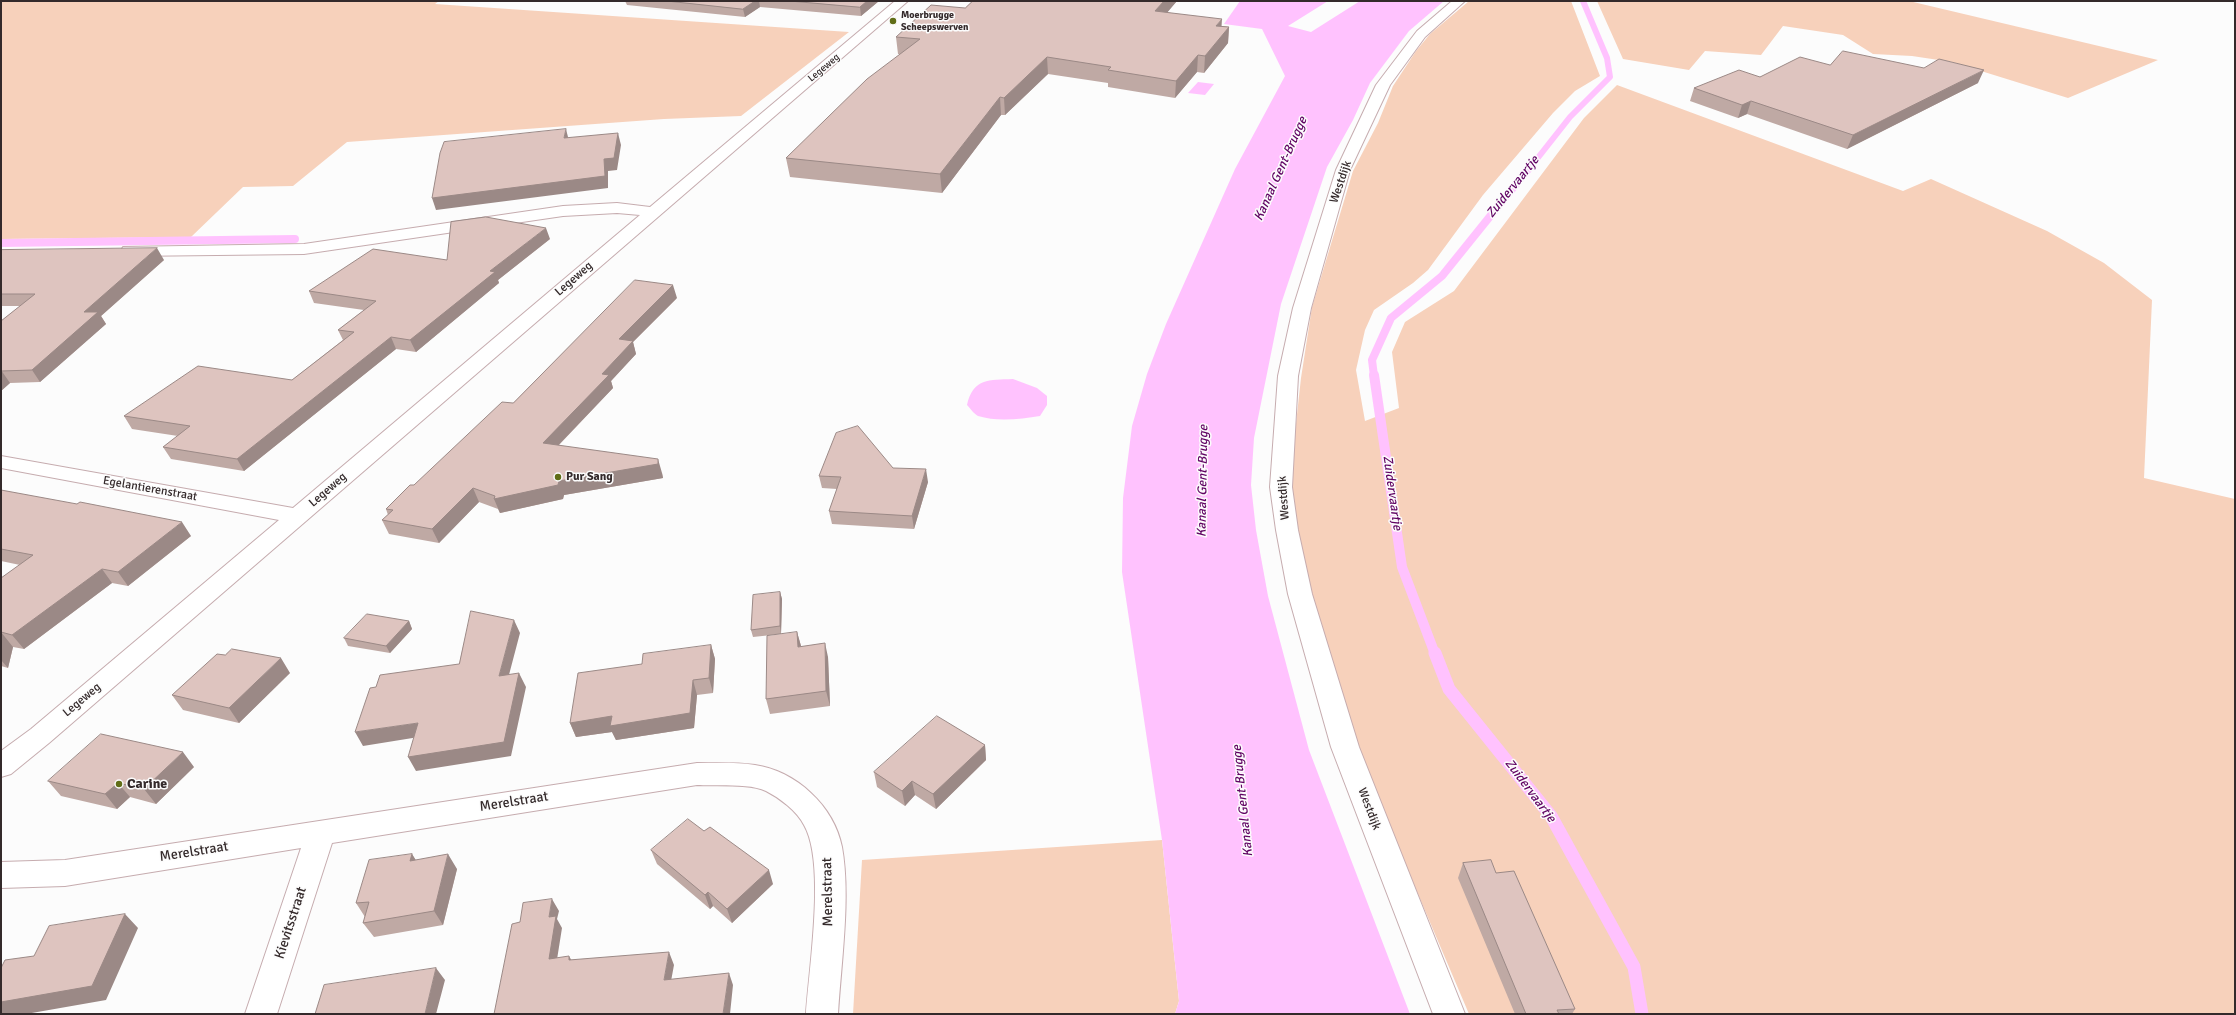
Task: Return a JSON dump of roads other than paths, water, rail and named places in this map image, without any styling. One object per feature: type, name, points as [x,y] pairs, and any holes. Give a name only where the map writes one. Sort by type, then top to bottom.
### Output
[{"type":"street","name":"Legeweg","points":[[1,766],[40,736],[902,1]]},
{"type":"street","name":"Westdijk","points":[[1449,1014],[1345,747],[1300,594],[1287,530],[1281,487],[1288,376],[1302,308],[1343,170],[1383,85],[1406,51],[1420,34],[1459,1]]},
{"type":"street","points":[[112,251],[304,249],[562,212],[617,208],[653,212]]},
{"type":"street","name":"Egelantierenstraat","points":[[1,462],[298,516]]},
{"type":"street","name":"Merelstraat","points":[[1,875],[65,873],[697,774],[755,776],[775,782],[796,796],[816,818],[827,846],[831,882],[822,1014]]},
{"type":"street","name":"Kievitsstraat","points":[[262,1014],[321,832]]},
{"type":"water","name":"Kanaal Gent-Brugge","points":[[1240,1],[1328,1],[1288,26],[1311,32],[1360,1],[1444,1],[1409,31],[1370,83],[1353,120],[1327,167],[1281,304],[1254,438],[1251,485],[1256,530],[1268,596],[1309,750],[1410,1014],[1175,1014],[1179,1001],[1162,840],[1122,572],[1123,498],[1132,426],[1147,374],[1166,324],[1235,169],[1285,76],[1262,29],[1224,24]]},
{"type":"water","points":[[1198,82],[1214,84],[1205,95],[1188,93]]},
{"type":"water","points":[[1013,379],[1037,388],[1047,396],[1047,405],[1040,416],[1009,419],[985,418],[978,416],[967,405],[973,390],[983,382]]},
{"type":"waterway","name":"Zuidervaartje","points":[[1533,164],[1570,117],[1610,77],[1607,58],[1583,1]]},
{"type":"waterway","name":"Zuidervaartje","points":[[1374,376],[1372,360],[1391,318],[1442,276],[1533,163]]},
{"type":"waterway","points":[[1,243],[295,239]]},
{"type":"waterway","name":"Zuidervaartje","points":[[1374,375],[1402,567],[1435,654]]},
{"type":"waterway","name":"Zuidervaartje","points":[[1435,653],[1449,689],[1551,816],[1634,967],[1642,1014]]},
{"type":"place","name":"Moerbrugge Scheepswerven","points":[[893,21]]},
{"type":"place","name":"Pur Sang","points":[[558,477]]},
{"type":"place","name":"Carine","points":[[119,784]]}]
